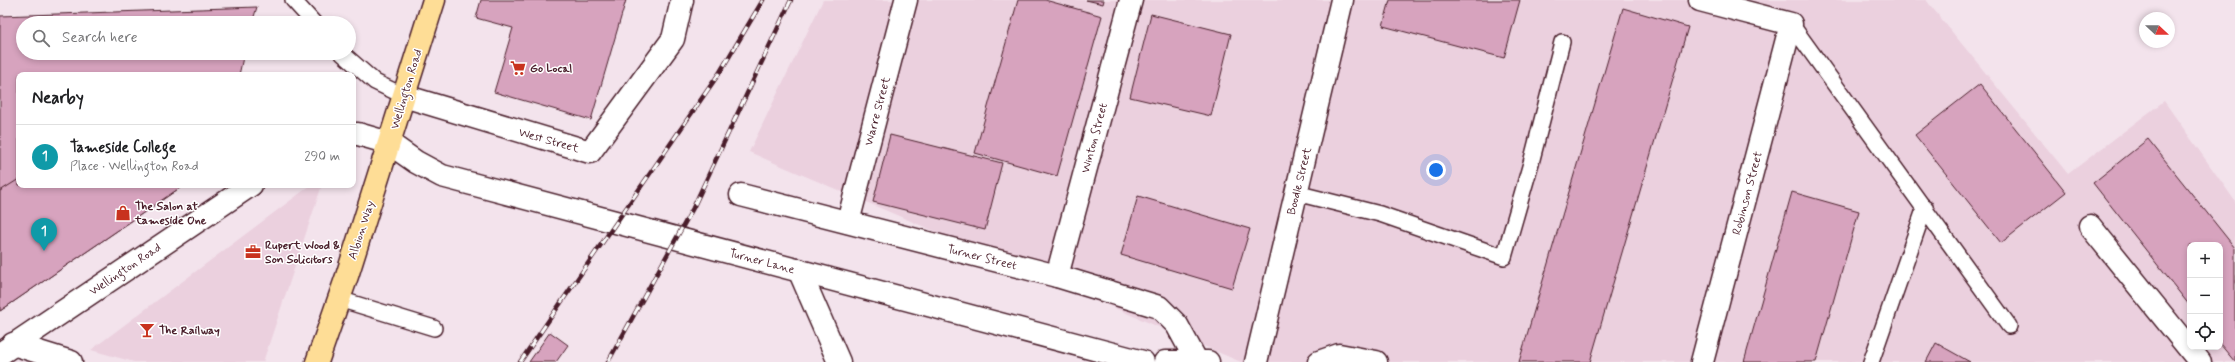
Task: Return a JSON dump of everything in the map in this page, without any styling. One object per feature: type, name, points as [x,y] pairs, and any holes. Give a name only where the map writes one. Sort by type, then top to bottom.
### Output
[{"type":"highway","name":"Wellington Road","points":[[389,143],[434,0]]},
{"type":"highway","name":"Albion Way","points":[[317,362],[339,299],[389,143]]},
{"type":"street","name":"West Street","points":[[404,96],[590,152],[673,39],[682,0]]},
{"type":"street","name":"Warre Street","points":[[848,222],[906,0]]},
{"type":"street","name":"Winton Street","points":[[1057,276],[1131,0]]},
{"type":"street","name":"Boodle Street","points":[[1256,362],[1342,0]]},
{"type":"street","points":[[1700,0],[1791,24]]},
{"type":"street","name":"Robinson Street","points":[[1702,362],[1791,24]]},
{"type":"street","name":"Wellington Road","points":[[356,134],[389,143]]},
{"type":"street","name":"Turner Lane","points":[[389,143],[416,162],[442,176],[1143,362]]},
{"type":"street","name":"Wellington Road","points":[[7,349],[247,188]]},
{"type":"street","name":"Turner Street","points":[[741,195],[1057,276],[1159,306],[1177,325],[1202,361]]},
{"type":"street","points":[[2090,226],[2200,362]]},
{"type":"street","points":[[799,270],[839,362]]},
{"type":"street","points":[[7,349],[71,362]]},
{"type":"street","points":[[1319,362],[1339,355],[1376,362]]},
{"type":"street","points":[[1165,362],[1202,361]]},
{"type":"lane","points":[[293,0],[308,16]]},
{"type":"lane","points":[[1791,24],[2009,326]]},
{"type":"lane","points":[[1296,193],[1380,214],[1504,257],[1532,163],[1562,42]]},
{"type":"lane","points":[[350,60],[375,82],[404,96]]},
{"type":"lane","points":[[1871,362],[1924,207]]},
{"type":"lane","points":[[339,299],[434,328]]},
{"type":"shaded area","points":[[823,0],[1926,0],[2068,174],[2164,101],[2235,201],[2235,362],[1241,362],[749,152]]},
{"type":"shaded area","points":[[307,188],[321,188],[263,362],[134,362],[91,350]]},
{"type":"building","points":[[481,0],[626,0],[591,120],[494,92],[513,28],[476,18]]},
{"type":"building","points":[[1018,0],[1045,0],[1102,16],[1057,176],[975,153]]},
{"type":"building","points":[[1086,0],[1104,0],[1103,4]]},
{"type":"building","points":[[1390,0],[1520,0],[1504,58],[1383,26]]},
{"type":"building","points":[[257,7],[254,16],[16,16],[16,60],[242,60],[240,72],[16,72],[16,188],[180,188],[0,311],[0,16]]},
{"type":"building","points":[[1623,8],[1688,27],[1590,362],[1519,362]]},
{"type":"building","points":[[1151,14],[1231,34],[1211,116],[1130,97]]},
{"type":"building","points":[[1980,84],[2066,192],[2001,243],[1915,135]]},
{"type":"building","points":[[890,135],[1002,163],[985,230],[873,202]]},
{"type":"building","points":[[2148,139],[2235,248],[2235,362],[2223,348],[2223,242],[2187,242],[2187,302],[2093,183]]},
{"type":"building","points":[[16,181],[16,188],[180,188],[0,311],[0,191]]},
{"type":"building","points":[[1792,192],[1859,211],[1816,362],[1744,362]]},
{"type":"building","points":[[1138,196],[1250,229],[1232,288],[1121,255]]},
{"type":"building","points":[[550,332],[568,345],[556,362],[529,362]]},
{"type":"building","points":[[1936,343],[1970,362],[1926,362]]},
{"type":"railway","points":[[520,362],[720,72],[763,0]]},
{"type":"railway","points":[[608,362],[693,208],[791,0]]},
{"type":"place","name":"Go Local","points":[[518,68]]},
{"type":"place","name":"The Salon at tameside One","points":[[123,213]]},
{"type":"place","name":"Tameside College","points":[[44,251]]},
{"type":"place","name":"Rupert Wood & Son Solicitors","points":[[253,252]]},
{"type":"place","name":"The Railway","points":[[147,330]]}]
